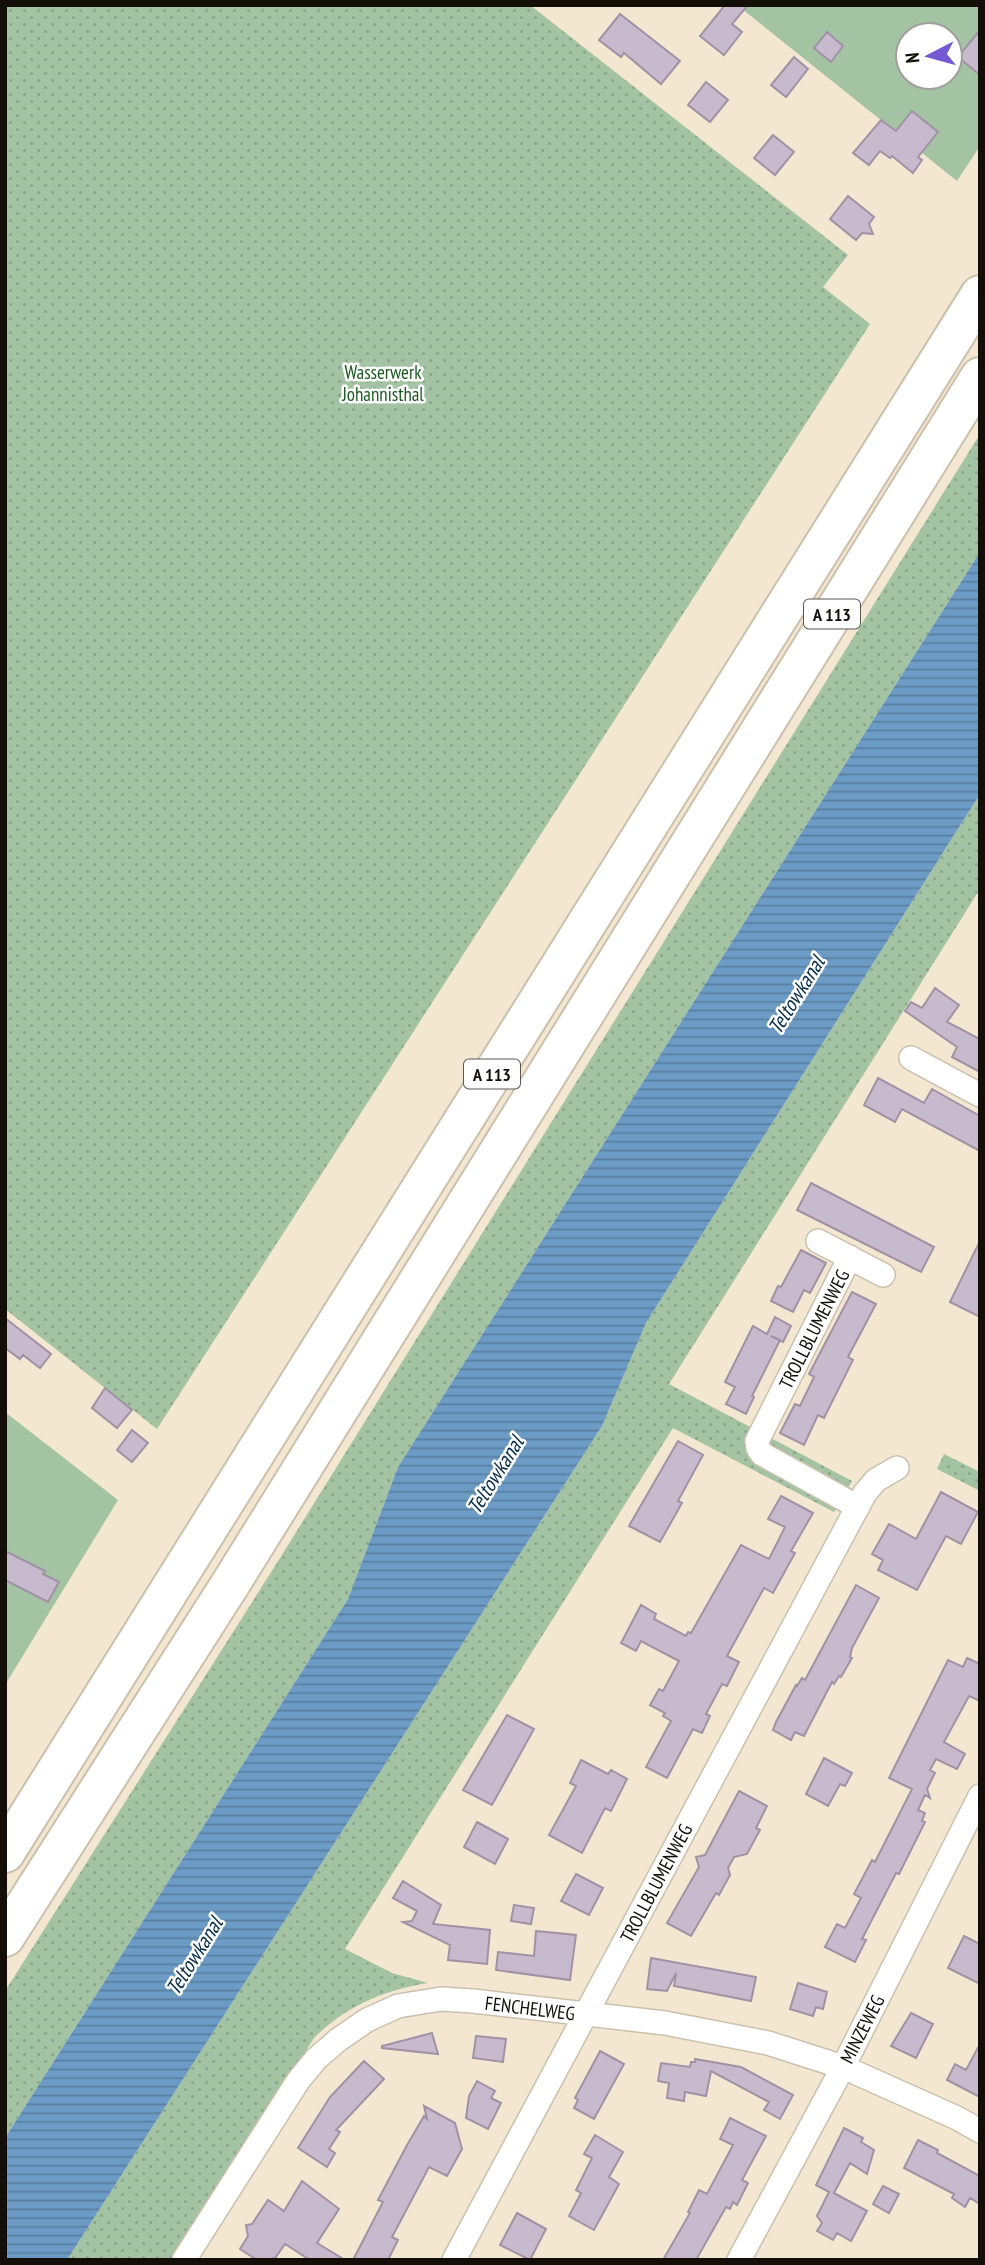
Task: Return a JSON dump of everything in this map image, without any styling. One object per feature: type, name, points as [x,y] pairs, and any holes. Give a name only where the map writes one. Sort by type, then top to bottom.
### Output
[{"type":"highway","name":"A 113","points":[[5,1853],[980,295]]},
{"type":"highway","name":"A 113","points":[[5,1937],[231,1583],[980,377]]},
{"type":"street","points":[[911,1058],[980,1095]]},
{"type":"street","name":"TROLLBLUMENWEG","points":[[818,1241],[883,1275]]},
{"type":"street","name":"TROLLBLUMENWEG","points":[[850,1257],[757,1441],[762,1454],[858,1507]]},
{"type":"street","name":"TROLLBLUMENWEG","points":[[454,2260],[864,1493],[876,1480],[897,1468]]},
{"type":"street","name":"MINZEWEG","points":[[739,2260],[843,2067],[980,1796]]},
{"type":"street","name":"FENCHELWEG","points":[[184,2260],[298,2081],[323,2053],[367,2020],[398,2006],[441,1999],[665,2023],[768,2043],[843,2067],[957,2118],[980,2132]]},
{"type":"green space","name":"Wasserwerk Johannisthal","points":[[5,5],[530,5],[848,255],[823,287],[870,324],[157,1429],[5,1309]]},
{"type":"green space","points":[[737,5],[980,5],[980,146],[957,181]]},
{"type":"green space","points":[[980,434],[980,552],[398,1467],[348,1599],[5,2138],[5,1991],[275,1566]]},
{"type":"green space","points":[[980,794],[980,889],[669,1384],[852,1481],[834,1512],[673,1428],[345,1949],[392,1973],[428,1983],[396,1990],[366,2001],[339,2017],[314,2038],[174,2260],[67,2260],[602,1426],[646,1323]]},
{"type":"green space","points":[[5,1412],[118,1500],[5,1685]]},
{"type":"green space","points":[[944,1454],[980,1472],[980,1491],[937,1469]]},
{"type":"water","name":"Teltowkanal","points":[[980,552],[980,794],[646,1323],[602,1426],[67,2260],[5,2260],[5,2138],[348,1599],[398,1467]]},
{"type":"building","points":[[725,5],[748,5],[732,24],[742,32],[724,55],[700,36]]},
{"type":"building","points":[[620,14],[680,61],[661,84],[624,53],[621,57],[599,40]]},
{"type":"building","points":[[980,30],[980,75],[964,62],[964,50]]},
{"type":"building","points":[[827,32],[843,46],[831,62],[814,48]]},
{"type":"building","points":[[794,57],[808,69],[786,97],[771,85]]},
{"type":"building","points":[[706,82],[728,100],[710,122],[688,105]]},
{"type":"building","points":[[912,111],[938,132],[918,157],[922,160],[913,173],[892,156],[890,158],[880,151],[869,165],[853,153],[881,120],[896,131]]},
{"type":"building","points":[[773,135],[794,152],[775,175],[754,158]]},
{"type":"building","points":[[848,196],[874,217],[869,224],[873,234],[862,233],[856,240],[830,219]]},
{"type":"building","points":[[935,988],[959,1005],[947,1022],[980,1039],[980,1072],[952,1057],[957,1047],[905,1011],[911,1002],[922,1008]]},
{"type":"building","points":[[878,1078],[924,1103],[932,1089],[980,1116],[980,1151],[902,1109],[895,1122],[864,1105]]},
{"type":"building","points":[[811,1183],[934,1247],[921,1272],[797,1210]]},
{"type":"building","points":[[980,1241],[980,1317],[950,1302]]},
{"type":"building","points":[[801,1250],[826,1263],[810,1293],[804,1290],[793,1312],[771,1301]]},
{"type":"building","points":[[852,1292],[876,1304],[848,1357],[853,1360],[824,1418],[818,1415],[804,1445],[780,1433],[795,1404],[800,1406],[814,1377],[809,1374]]},
{"type":"building","points":[[775,1317],[791,1326],[783,1342],[780,1340],[746,1414],[726,1404],[735,1387],[725,1382],[753,1326],[767,1334]]},
{"type":"building","points":[[5,1318],[51,1354],[40,1368],[23,1355],[20,1359],[5,1348]]},
{"type":"building","points":[[105,1388],[132,1410],[117,1428],[92,1408]]},
{"type":"building","points":[[132,1430],[148,1443],[132,1462],[117,1450]]},
{"type":"building","points":[[678,1441],[703,1455],[678,1501],[682,1503],[660,1542],[629,1526]]},
{"type":"building","points":[[941,1492],[978,1512],[961,1544],[946,1536],[917,1590],[878,1570],[883,1560],[872,1554],[889,1524],[916,1539]]},
{"type":"building","points":[[781,1496],[813,1513],[791,1551],[795,1553],[773,1593],[764,1588],[727,1656],[739,1662],[727,1686],[722,1684],[706,1714],[710,1716],[702,1733],[693,1729],[667,1778],[646,1767],[671,1721],[663,1716],[665,1713],[650,1705],[659,1689],[663,1691],[679,1661],[641,1641],[636,1651],[621,1643],[641,1605],[656,1614],[654,1619],[686,1636],[688,1632],[691,1633],[741,1545],[769,1559],[785,1527],[768,1519]]},
{"type":"building","points":[[5,1551],[45,1571],[43,1574],[59,1582],[48,1602],[5,1580]]},
{"type":"building","points":[[856,1585],[879,1598],[852,1648],[852,1658],[841,1677],[839,1676],[834,1684],[832,1682],[804,1736],[795,1732],[791,1740],[773,1730],[776,1722],[796,1685],[802,1678],[805,1680]]},
{"type":"building","points":[[967,1658],[980,1664],[980,1701],[969,1696],[944,1742],[965,1754],[957,1769],[936,1759],[930,1770],[935,1773],[927,1789],[930,1798],[925,1795],[918,1810],[925,1813],[922,1821],[925,1822],[862,1939],[866,1940],[855,1962],[825,1947],[837,1924],[845,1928],[861,1898],[854,1894],[872,1860],[875,1862],[912,1789],[889,1778],[948,1660],[963,1667]]},
{"type":"building","points":[[507,1715],[534,1729],[492,1805],[463,1790]]},
{"type":"building","points":[[824,1758],[852,1773],[845,1786],[840,1784],[828,1806],[806,1794]]},
{"type":"building","points":[[581,1760],[608,1774],[611,1770],[627,1779],[611,1811],[605,1808],[582,1853],[549,1835],[576,1786],[570,1783]]},
{"type":"building","points":[[739,1791],[767,1806],[756,1828],[760,1830],[747,1854],[734,1857],[728,1868],[730,1875],[691,1936],[667,1923],[699,1867],[696,1857],[705,1855]]},
{"type":"building","points":[[477,1822],[508,1839],[495,1864],[464,1847]]},
{"type":"building","points":[[576,1874],[603,1888],[589,1915],[561,1901]]},
{"type":"building","points":[[403,1881],[441,1905],[433,1924],[490,1930],[487,1964],[448,1960],[450,1945],[403,1922],[412,1921],[417,1911],[393,1898]]},
{"type":"building","points":[[514,1905],[534,1908],[531,1924],[511,1921]]},
{"type":"building","points":[[536,1931],[576,1935],[570,1980],[496,1970],[498,1952],[534,1956]]},
{"type":"building","points":[[964,1936],[980,1944],[980,1984],[948,1968]]},
{"type":"building","points":[[651,1958],[756,1977],[751,2001],[674,1986],[676,1973],[667,1991],[647,1989]]},
{"type":"building","points":[[798,1983],[827,1992],[823,2009],[816,2007],[813,2016],[790,2009]]},
{"type":"building","points":[[911,2013],[933,2024],[916,2058],[891,2046]]},
{"type":"building","points":[[432,2033],[438,2054],[382,2048],[382,2046]]},
{"type":"building","points":[[476,2036],[506,2039],[503,2062],[473,2058]]},
{"type":"building","points":[[980,2044],[980,2097],[947,2080],[955,2064],[966,2070]]},
{"type":"building","points":[[600,2051],[624,2064],[594,2119],[574,2108],[578,2100],[575,2098]]},
{"type":"building","points":[[695,2059],[741,2067],[793,2095],[780,2119],[764,2110],[769,2102],[711,2071],[706,2096],[685,2092],[684,2101],[667,2098],[669,2083],[658,2081],[661,2063],[690,2067]]},
{"type":"building","points":[[364,2061],[384,2079],[336,2130],[340,2132],[329,2149],[335,2153],[327,2167],[298,2148],[330,2097]]},
{"type":"building","points":[[477,2081],[495,2091],[491,2098],[501,2103],[488,2129],[466,2118],[469,2096]]},
{"type":"building","points":[[424,2106],[455,2123],[462,2149],[447,2176],[429,2167],[392,2237],[398,2240],[388,2260],[353,2260],[383,2202],[378,2200],[424,2116],[427,2119]]},
{"type":"building","points":[[730,2118],[766,2136],[742,2180],[748,2183],[737,2205],[733,2202],[730,2209],[726,2207],[696,2260],[663,2260],[690,2213],[688,2212],[699,2190],[707,2194],[733,2145],[720,2139]]},
{"type":"building","points":[[844,2128],[863,2138],[861,2142],[874,2150],[867,2174],[850,2163],[834,2193],[867,2211],[851,2241],[837,2233],[833,2240],[817,2231],[822,2223],[817,2216],[829,2192],[816,2185]]},
{"type":"building","points":[[595,2135],[623,2152],[609,2177],[619,2184],[594,2230],[569,2216],[581,2193],[576,2190],[592,2158],[584,2154]]},
{"type":"building","points":[[918,2140],[980,2176],[980,2204],[970,2198],[965,2207],[952,2198],[954,2194],[904,2168]]},
{"type":"building","points":[[302,2181],[339,2209],[317,2243],[345,2260],[310,2260],[285,2244],[275,2258],[266,2260],[257,2260],[240,2249],[248,2236],[246,2225],[252,2224],[268,2200],[284,2211]]},
{"type":"building","points":[[883,2186],[899,2194],[889,2213],[873,2204]]},
{"type":"building","points":[[517,2213],[546,2229],[530,2260],[500,2245]]}]
